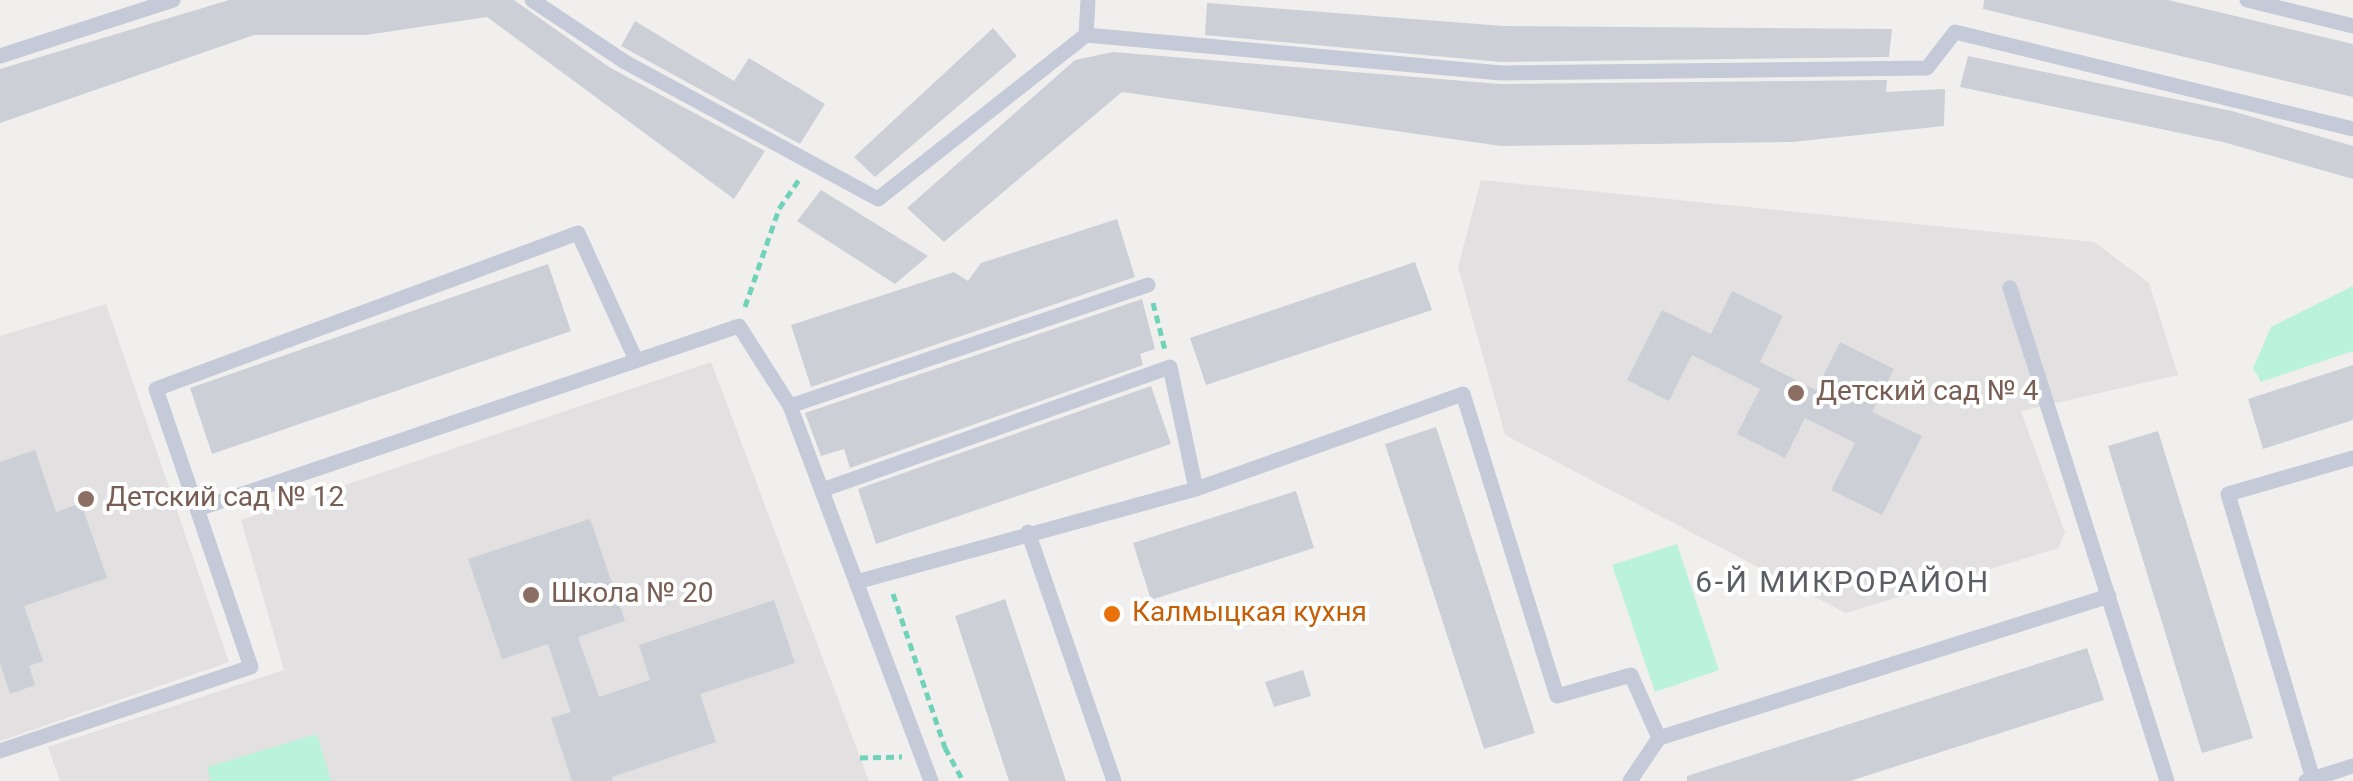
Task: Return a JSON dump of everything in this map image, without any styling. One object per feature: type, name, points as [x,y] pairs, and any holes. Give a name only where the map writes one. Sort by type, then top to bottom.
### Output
[{"type":"lane","points":[[0,56],[172,0]]},
{"type":"lane","points":[[532,0],[625,62],[878,199],[1086,36],[1500,74],[1928,68],[1955,32],[2353,129]]},
{"type":"lane","points":[[1086,36],[1088,0]]},
{"type":"lane","points":[[2247,0],[2353,26]]},
{"type":"lane","points":[[0,750],[251,667],[156,389],[578,233],[636,360]]},
{"type":"lane","points":[[790,406],[1148,286]]},
{"type":"lane","points":[[2010,288],[2167,781]]},
{"type":"lane","points":[[198,509],[739,326],[790,406],[825,488],[931,781]]},
{"type":"lane","points":[[825,488],[1170,367],[1196,490]]},
{"type":"lane","points":[[860,581],[1028,532],[1196,490],[1463,394],[1557,696],[1631,675],[1659,738]]},
{"type":"lane","points":[[2353,458],[2228,494],[2309,780],[2353,766]]},
{"type":"lane","points":[[1028,532],[1114,781]]},
{"type":"lane","points":[[1630,781],[1659,738],[2110,596]]},
{"type":"path","points":[[739,326],[780,209],[809,165]]},
{"type":"path","points":[[1148,286],[1170,367]]},
{"type":"path","points":[[886,574],[945,748]]},
{"type":"shaded area","name":"Детский сад № 4","points":[[1481,180],[2094,242],[2149,283],[2178,375],[2021,411],[2065,532],[2059,548],[1846,613],[1505,435],[1458,267]]},
{"type":"shaded area","name":"Детский сад № 12","points":[[106,304],[229,662],[0,741],[0,336]]},
{"type":"shaded area","name":"Школа № 20","points":[[711,362],[869,781],[60,781],[48,747],[284,670],[241,520]]},
{"type":"green space","points":[[2353,286],[2353,351],[2261,382],[2253,368],[2271,327]]},
{"type":"green space","points":[[1677,544],[1719,670],[1655,692],[1612,565]]},
{"type":"green space","points":[[317,734],[331,781],[211,781],[207,767]]},
{"type":"building","points":[[229,0],[514,0],[609,67],[765,151],[734,199],[487,17],[366,35],[254,35],[0,123],[0,69]]},
{"type":"building","points":[[1984,0],[2168,0],[2353,44],[2353,97],[1983,9]]},
{"type":"building","points":[[1207,3],[1503,26],[1892,29],[1889,57],[1501,62],[1205,35]]},
{"type":"building","points":[[635,21],[734,81],[749,58],[825,104],[800,144],[621,46]]},
{"type":"building","points":[[993,28],[1017,56],[875,177],[854,157]]},
{"type":"building","points":[[1113,52],[1500,84],[1887,80],[1886,92],[1945,89],[1944,126],[1792,142],[1501,146],[1122,92],[944,242],[907,208],[1075,60]]},
{"type":"building","points":[[1968,56],[2232,111],[2353,146],[2353,179],[2223,142],[1960,87]]},
{"type":"building","points":[[821,190],[928,256],[895,284],[797,221]]},
{"type":"building","points":[[1117,219],[1135,277],[811,387],[791,325],[954,272],[968,281],[981,263]]},
{"type":"building","points":[[1415,262],[1432,310],[1206,385],[1190,338]]},
{"type":"building","points":[[548,264],[571,331],[212,454],[190,388]]},
{"type":"building","points":[[1732,291],[1783,316],[1760,362],[1816,390],[1840,342],[1894,369],[1872,412],[1922,436],[1882,515],[1831,490],[1855,443],[1805,418],[1785,458],[1737,434],[1760,389],[1692,355],[1669,401],[1627,380],[1662,310],[1711,334]]},
{"type":"building","points":[[1142,299],[1155,349],[1140,354],[1143,365],[850,468],[844,449],[821,456],[805,413]]},
{"type":"building","points":[[2353,365],[2353,420],[2263,449],[2248,399]]},
{"type":"building","points":[[1151,386],[1171,444],[876,544],[858,489]]},
{"type":"building","points":[[1436,427],[1535,733],[1484,749],[1385,444]]},
{"type":"building","points":[[2158,431],[2253,738],[2202,753],[2108,446]]},
{"type":"building","points":[[35,450],[56,512],[81,503],[107,578],[24,606],[43,661],[29,666],[35,685],[10,694],[0,663],[0,462]]},
{"type":"building","points":[[1296,491],[1314,548],[1151,600],[1133,543]]},
{"type":"building","points":[[590,519],[625,621],[578,637],[599,697],[650,680],[639,645],[774,600],[795,663],[700,694],[716,742],[612,777],[613,781],[572,781],[551,718],[571,712],[548,644],[502,659],[468,559]]},
{"type":"building","points":[[1005,599],[1066,781],[1009,781],[955,616]]},
{"type":"building","points":[[2087,648],[2104,700],[1850,781],[1687,781],[1687,776]]},
{"type":"building","points":[[1303,670],[1311,696],[1274,707],[1265,682]]},
{"type":"place","name":"Детский сад № 4","points":[[1796,393]]},
{"type":"place","name":"Детский сад № 12","points":[[86,499]]},
{"type":"place","name":"Школа № 20","points":[[531,595]]},
{"type":"place","name":"Калмыцкая кухня","points":[[1112,614]]},
{"type":"district","name":"6-Й МИКРОРАЙОН","points":[[1843,584]]}]
